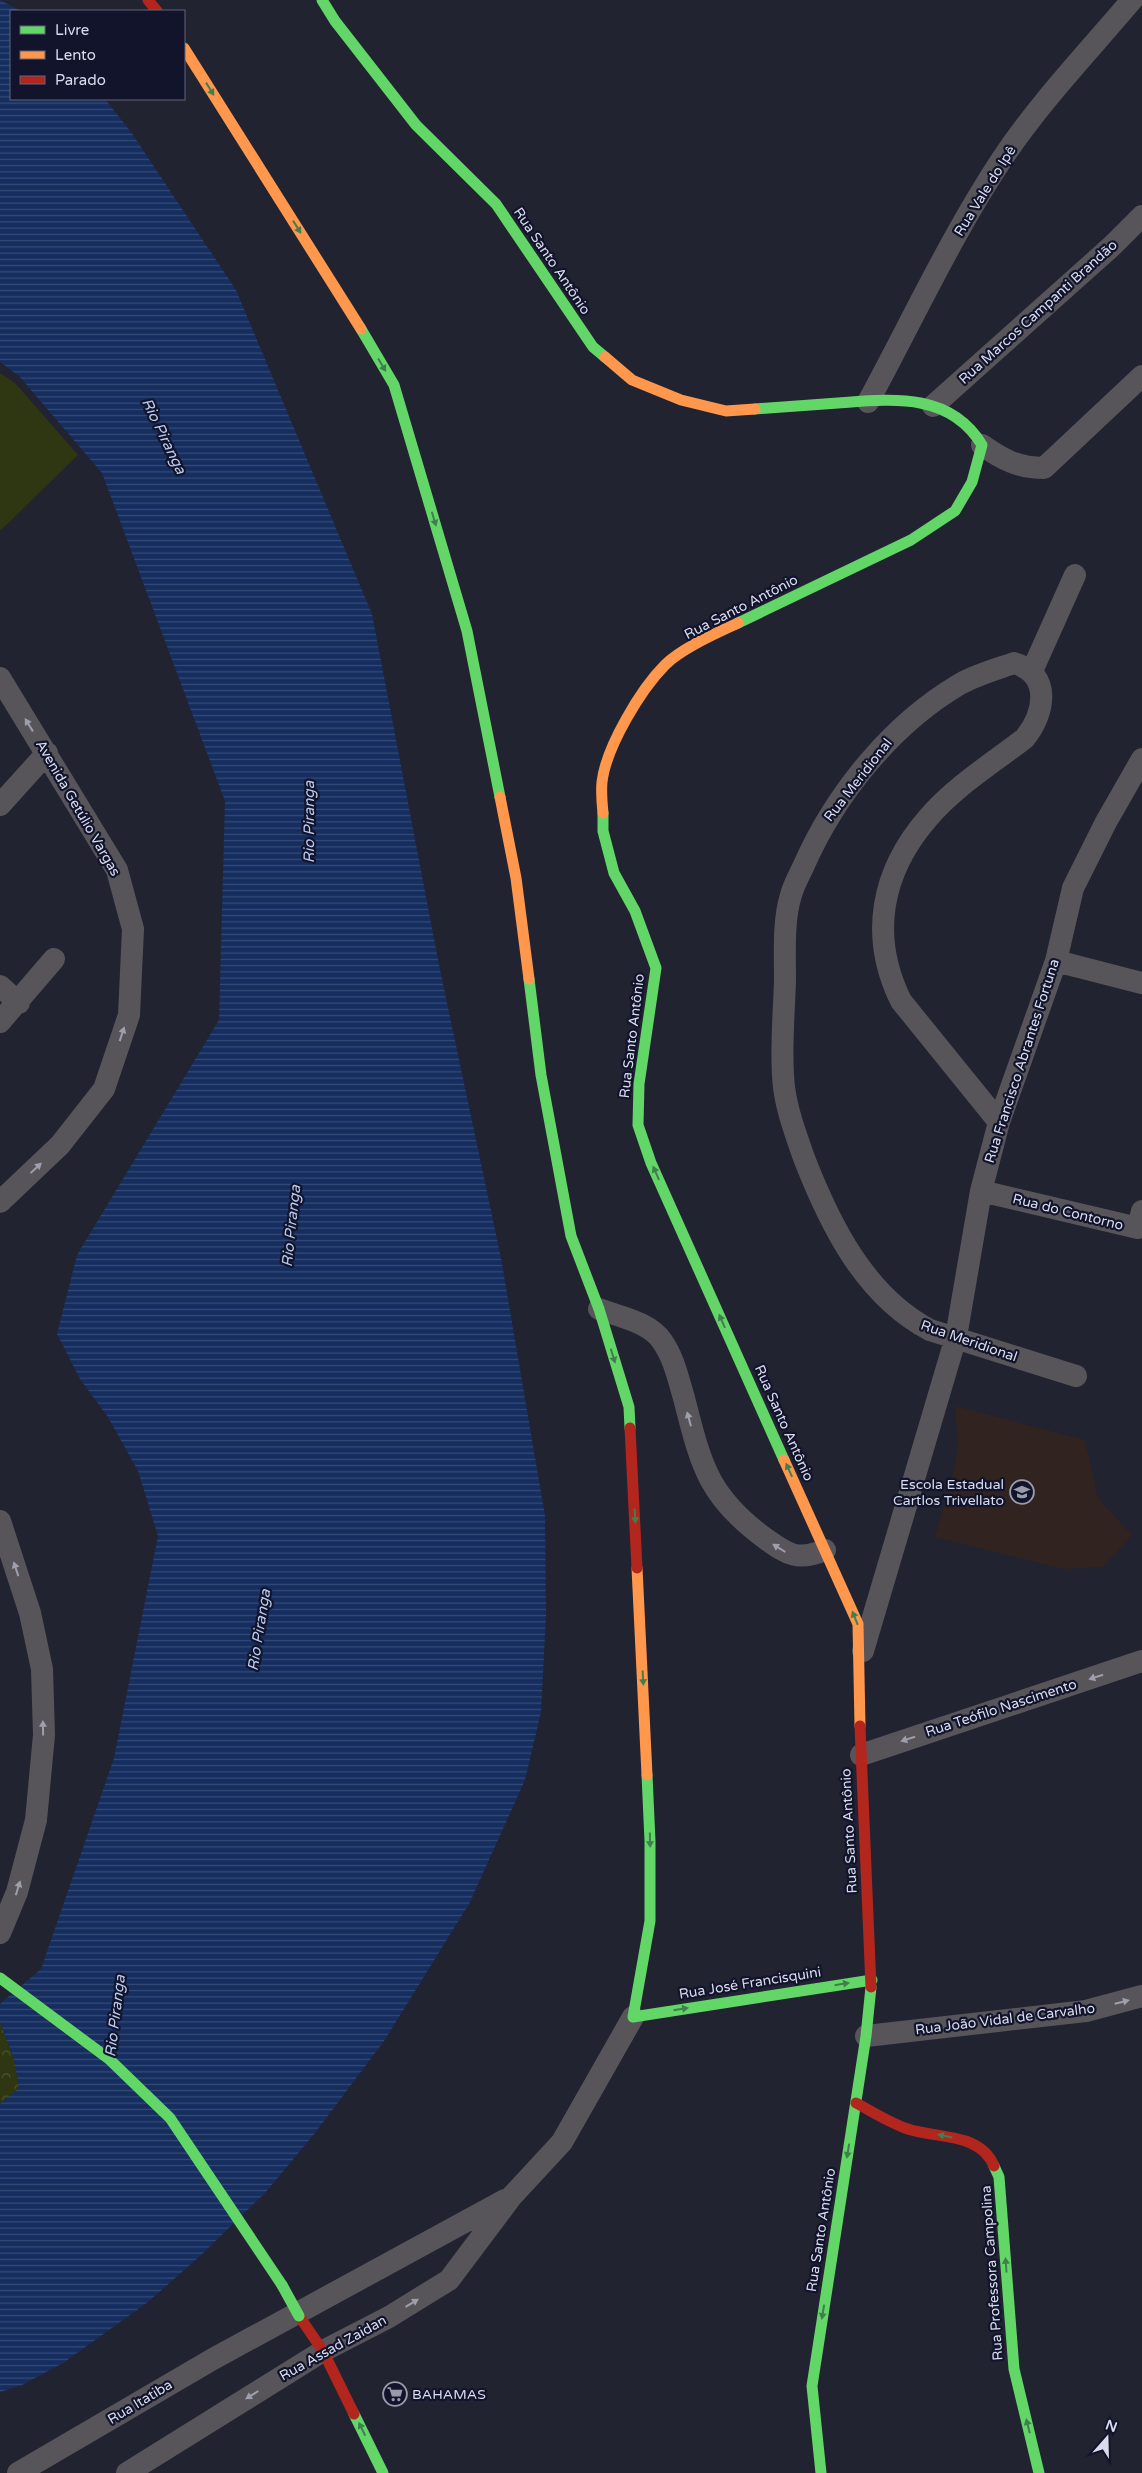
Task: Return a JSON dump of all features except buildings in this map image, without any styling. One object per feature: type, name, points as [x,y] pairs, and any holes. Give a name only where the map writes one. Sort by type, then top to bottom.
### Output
[{"type":"main road","points":[[148,0],[156,10]]},
{"type":"main road","name":"Rua Santo Antônio","points":[[322,0],[334,21],[416,125],[496,204],[593,347],[632,380],[681,400],[726,411],[868,402],[898,398],[933,406],[967,424],[982,446],[982,456],[972,482],[955,511],[911,540],[708,637],[666,664],[636,701],[614,741],[602,781],[603,830],[614,873],[635,911],[656,968],[639,1084],[638,1125],[651,1163],[858,1624],[860,1755],[872,1980],[866,2036],[812,2386],[821,2473]]},
{"type":"main road","points":[[185,50],[347,306],[394,386],[467,631],[516,878],[541,1075],[571,1236],[599,1309],[629,1407],[650,1841],[650,1911],[633,2016]]},
{"type":"main road","points":[[0,1978],[109,2059],[170,2118],[323,2351],[383,2473]]},
{"type":"main road","name":"Rua José Francisquini","points":[[633,2016],[872,1980]]},
{"type":"main road","name":"Rua Professora Campolina","points":[[856,2103],[908,2129],[963,2140],[978,2146],[990,2154],[996,2165],[999,2177],[1014,2369],[1040,2473]]},
{"type":"street","name":"Rua Vale do Ipê","points":[[868,402],[962,225],[1002,158],[1041,106],[1132,0]]},
{"type":"street","name":"Rua Marcos Campanti Brandão","points":[[933,406],[1112,246],[1142,216]]},
{"type":"street","points":[[982,446],[1008,462],[1026,468],[1044,468],[1142,376]]},
{"type":"street","points":[[999,1122],[901,1001],[890,978],[884,957],[884,913],[889,886],[898,860],[929,816],[1025,738],[1033,728],[1038,717],[1041,691],[1038,680],[1032,671],[1075,575]]},
{"type":"street","name":"Rua Meridional","points":[[1032,671],[1014,664],[1001,668],[962,683],[913,716],[886,742],[836,805],[816,837],[790,895],[786,939],[783,1076],[797,1139],[816,1190],[855,1261],[881,1294],[910,1320],[930,1330],[1076,1376]]},
{"type":"street","name":"Avenida Getúlio Vargas","points":[[0,678],[117,870],[133,929],[129,1015],[104,1088],[60,1145],[0,1202]]},
{"type":"street","points":[[0,805],[47,754]]},
{"type":"street","name":"Rua Francisco Abrantes Fortuna","points":[[859,1666],[956,1337],[981,1191],[999,1122],[1056,961],[1073,888],[1106,822],[1142,759]]},
{"type":"street","points":[[0,1022],[19,1003],[54,959]]},
{"type":"street","points":[[1056,961],[1142,984]]},
{"type":"street","points":[[0,986],[19,1003]]},
{"type":"street","name":"Rua do Contorno","points":[[981,1191],[1138,1228],[1142,1211]]},
{"type":"street","points":[[599,1309],[645,1326],[662,1340],[675,1365],[701,1462],[709,1480],[730,1509],[755,1531],[789,1554],[810,1556],[824,1550]]},
{"type":"street","points":[[0,1522],[30,1613],[42,1669],[44,1735],[36,1820],[17,1892],[0,1933]]},
{"type":"street","name":"Rua Teófilo Nascimento","points":[[860,1755],[1142,1661]]},
{"type":"street","name":"Rua João Vidal de Carvalho","points":[[866,2036],[1086,2011],[1142,1996]]},
{"type":"street","name":"Rua Assad Zaidan","points":[[127,2473],[323,2351],[389,2317],[449,2280],[512,2196],[562,2142],[633,2016]]},
{"type":"street","name":"Rua Assad Zaidan","points":[[263,2333],[512,2196]]},
{"type":"street","name":"Rua Itatiba","points":[[26,2471],[212,2359],[263,2333]]},
{"type":"shaded area","name":"Escola Estadual Cartlos Trivellato","points":[[955,1406],[1085,1440],[1098,1498],[1132,1535],[1102,1567],[1064,1569],[935,1537],[950,1486],[958,1447]]},
{"type":"green space","points":[[0,373],[16,384],[78,455],[0,531]]},
{"type":"green space","points":[[0,2022],[14,2059],[19,2088],[0,2104]]},
{"type":"water","name":"Rio Piranga","points":[[0,0],[19,10],[10,10],[10,100],[106,100],[131,132],[236,290],[372,614],[439,965],[501,1258],[545,1516],[546,1614],[541,1712],[525,1780],[469,1904],[384,2041],[315,2133],[265,2193],[200,2256],[148,2302],[63,2363],[22,2385],[0,2392],[0,2104],[19,2088],[14,2059],[0,2022],[0,2004],[41,1969],[114,1758],[158,1536],[138,1471],[108,1417],[80,1379],[57,1334],[77,1255],[219,1020],[225,801],[102,473],[19,376],[0,362]]},
{"type":"traffic: fast","points":[[322,0],[335,21],[416,125],[496,204],[593,347],[605,357]]},
{"type":"traffic: fast","points":[[361,329],[394,385],[467,631],[500,797]]},
{"type":"traffic: fast","points":[[738,623],[911,540],[955,511],[972,482],[982,445],[969,428],[954,416],[937,407],[918,403],[879,400],[755,409]]},
{"type":"traffic: fast","points":[[603,813],[603,831],[614,873],[635,911],[656,968],[639,1084],[638,1125],[651,1163],[784,1460]]},
{"type":"traffic: fast","points":[[529,979],[541,1075],[571,1236],[599,1309],[629,1407],[630,1428]]},
{"type":"traffic: fast","points":[[647,1775],[650,1841],[650,1921],[633,2017],[872,1980]]},
{"type":"traffic: fast","points":[[0,1978],[109,2059],[170,2118],[282,2285]]},
{"type":"traffic: fast","points":[[821,2473],[812,2386],[866,2036],[871,1987]]},
{"type":"traffic: fast","points":[[994,2166],[999,2177],[1014,2369],[1039,2473]]},
{"type":"traffic: fast","points":[[282,2285],[299,2316]]},
{"type":"traffic: fast","points":[[354,2414],[383,2473]]},
{"type":"traffic: slow","points":[[185,50],[361,329]]},
{"type":"traffic: slow","points":[[605,357],[632,380],[681,400],[726,411],[755,409]]},
{"type":"traffic: slow","points":[[603,813],[602,782],[610,752],[626,719],[646,688],[672,659],[700,641],[738,623]]},
{"type":"traffic: slow","points":[[500,797],[516,878],[529,979]]},
{"type":"traffic: slow","points":[[784,1460],[858,1624],[860,1726]]},
{"type":"traffic: slow","points":[[637,1568],[647,1775]]},
{"type":"traffic: jam","points":[[148,0],[156,10]]},
{"type":"traffic: jam","points":[[630,1428],[637,1568]]},
{"type":"traffic: jam","points":[[860,1726],[871,1987]]},
{"type":"traffic: jam","points":[[856,2103],[888,2121],[908,2129],[957,2138],[979,2147],[994,2166]]},
{"type":"traffic: jam","points":[[299,2316],[323,2351],[354,2414]]},
{"type":"place","name":"Escola Estadual Cartlos Trivellato","points":[[1022,1492]]},
{"type":"place","name":"BAHAMAS","points":[[395,2394]]}]
